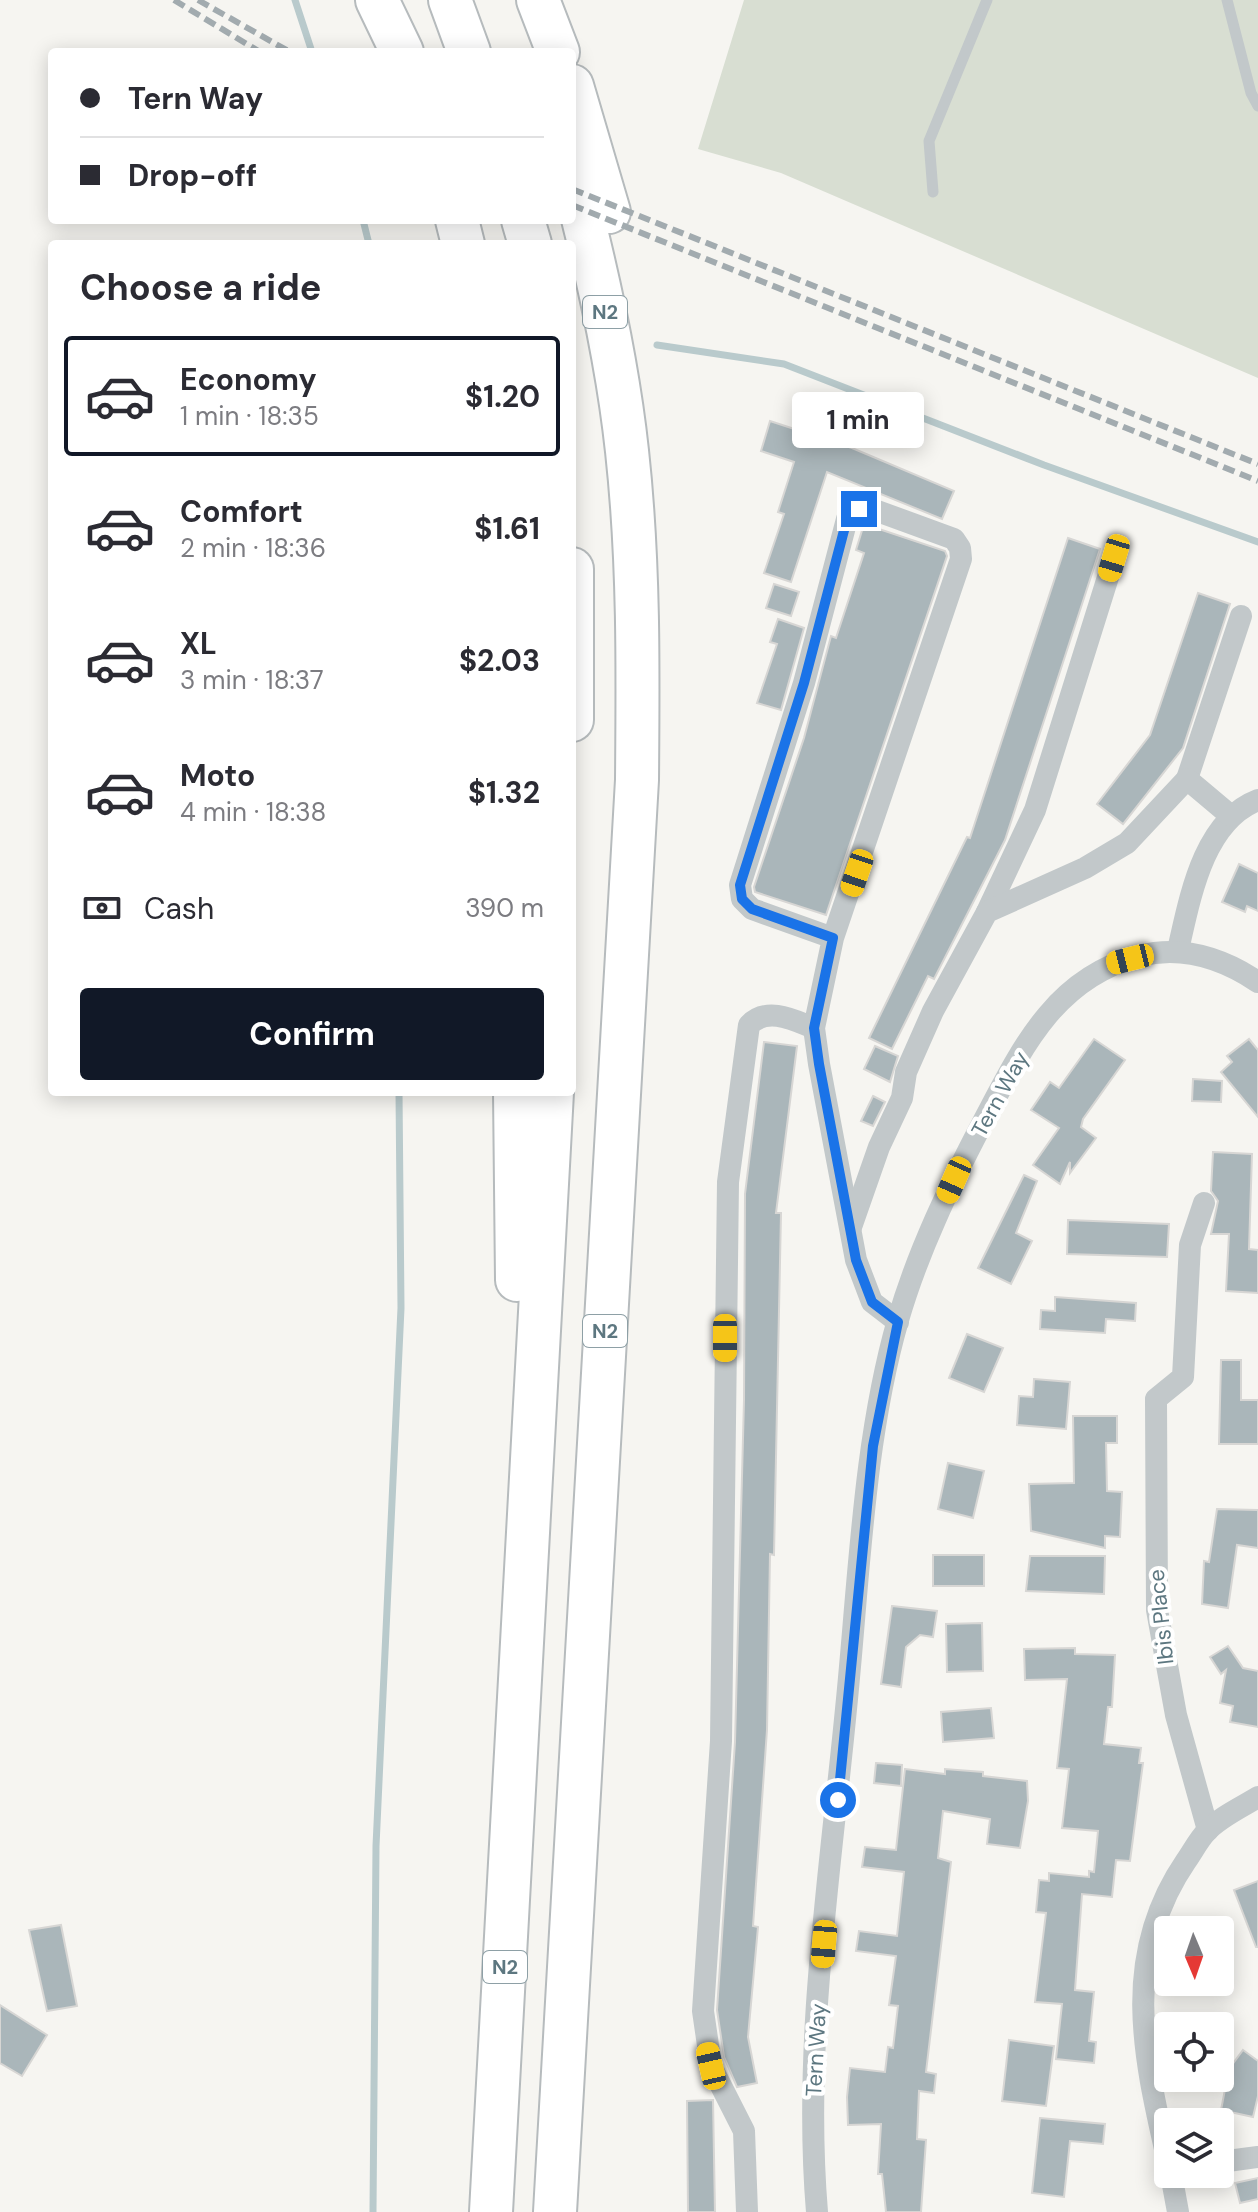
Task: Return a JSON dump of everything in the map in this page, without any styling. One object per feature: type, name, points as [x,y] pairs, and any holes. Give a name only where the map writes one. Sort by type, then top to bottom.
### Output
[{"type":"highway","points":[[377,0],[400,48]]},
{"type":"highway","points":[[450,0],[468,48]]},
{"type":"highway","points":[[514,0],[532,48]]},
{"type":"highway","points":[[538,0],[556,48]]},
{"type":"highway","points":[[576,96],[618,246],[634,346],[627,451]]},
{"type":"highway","name":"N2","points":[[555,2212],[637,780],[639,623],[627,451],[606,316],[576,192]]},
{"type":"highway","points":[[515,1096],[519,1721]]},
{"type":"highway","name":"N2","points":[[491,2212],[552,1096]]},
{"type":"street","points":[[833,938],[752,909],[742,899],[740,885],[804,683],[847,519],[854,511],[869,508],[954,539],[960,548],[961,559],[833,938],[814,1028],[849,1231],[872,1302],[898,1322]]},
{"type":"street","points":[[849,1231],[879,1147],[902,1098],[906,1072],[933,1011],[987,912],[1035,810],[1114,558]]},
{"type":"street","points":[[987,912],[1072,874],[1127,843],[1187,779],[1241,616]]},
{"type":"street","points":[[1187,779],[1231,816]]},
{"type":"street","points":[[1178,950],[1188,905],[1212,843],[1231,816],[1258,800]]},
{"type":"street","name":"Tern Way","points":[[817,2212],[813,2088],[820,1986],[872,1460],[898,1322],[916,1267],[964,1159],[1012,1067],[1061,999],[1109,964],[1178,950],[1236,967],[1258,982]]},
{"type":"street","points":[[747,2212],[744,2131],[711,2066],[703,2011],[721,1741],[728,1182],[742,1059],[749,1025],[758,1017],[771,1015],[814,1028]]},
{"type":"street","name":"Ibis Place","points":[[1204,1203],[1190,1245],[1183,1377],[1176,1387],[1156,1399],[1157,1610],[1176,1715],[1208,1830]]},
{"type":"street","points":[[1157,2108],[1143,2037],[1142,1994],[1159,1911],[1174,1879],[1208,1830],[1258,1797]]},
{"type":"street","points":[[1234,2160],[1258,2157]]},
{"type":"street","points":[[1174,2188],[1178,2212]]},
{"type":"lane","points":[[933,192],[929,141],[987,0]]},
{"type":"lane","points":[[1227,0],[1251,93],[1258,106]]},
{"type":"shaded area","points":[[744,0],[1258,0],[1258,378],[781,173],[698,149]]},
{"type":"building","points":[[770,421],[852,448],[954,491],[942,519],[827,472],[791,582],[764,573],[784,514],[778,512],[794,462],[761,451]]},
{"type":"building","points":[[864,524],[945,551],[947,556],[826,915],[755,892],[754,887],[804,738],[831,636],[836,638],[864,553],[856,550]]},
{"type":"building","points":[[1068,538],[1100,549],[1005,840],[934,979],[928,976],[892,1049],[869,1038],[967,837],[970,838]]},
{"type":"building","points":[[774,584],[799,592],[791,616],[766,608]]},
{"type":"building","points":[[1198,593],[1230,604],[1183,748],[1123,824],[1097,804],[1150,735]]},
{"type":"building","points":[[778,619],[804,628],[781,710],[757,703],[777,644],[770,642]]},
{"type":"building","points":[[1239,864],[1258,873],[1258,911],[1247,906],[1245,912],[1222,902]]},
{"type":"building","points":[[1094,1039],[1125,1060],[1083,1119],[1081,1127],[1096,1138],[1070,1173],[1070,1162],[1060,1184],[1033,1165],[1059,1128],[1031,1110],[1050,1082],[1059,1088]]},
{"type":"building","points":[[1249,1039],[1258,1050],[1258,1117],[1221,1072],[1232,1062],[1227,1056]]},
{"type":"building","points":[[764,1042],[797,1046],[776,1213],[781,1213],[774,1555],[770,1554],[767,1730],[753,1926],[758,1927],[748,2037],[757,2083],[737,2087],[724,2057],[717,2010],[735,1742],[744,1400],[745,1194]]},
{"type":"building","points":[[875,1046],[898,1056],[890,1082],[864,1069]]},
{"type":"building","points":[[1193,1079],[1222,1081],[1221,1102],[1192,1101]]},
{"type":"building","points":[[873,1096],[885,1102],[873,1126],[861,1121]]},
{"type":"building","points":[[1213,1152],[1252,1154],[1249,1249],[1258,1250],[1258,1293],[1226,1291],[1229,1234],[1211,1234],[1218,1201],[1211,1191]]},
{"type":"building","points":[[1024,1175],[1037,1181],[1016,1233],[1032,1241],[1011,1284],[978,1268]]},
{"type":"building","points":[[1068,1220],[1169,1224],[1167,1257],[1067,1254]]},
{"type":"building","points":[[1055,1297],[1136,1303],[1135,1321],[1106,1319],[1105,1333],[1040,1329],[1041,1310],[1055,1311]]},
{"type":"building","points":[[967,1334],[1003,1348],[984,1392],[949,1378]]},
{"type":"building","points":[[1221,1360],[1241,1360],[1241,1400],[1258,1400],[1258,1444],[1219,1444]]},
{"type":"building","points":[[1034,1379],[1070,1382],[1066,1429],[1017,1425],[1019,1396],[1033,1397]]},
{"type":"building","points":[[1073,1416],[1117,1416],[1117,1443],[1106,1443],[1107,1491],[1122,1492],[1120,1537],[1105,1536],[1105,1548],[1031,1531],[1029,1484],[1074,1483]]},
{"type":"building","points":[[948,1463],[984,1471],[973,1518],[938,1509]]},
{"type":"building","points":[[1217,1509],[1258,1510],[1258,1548],[1237,1545],[1228,1608],[1202,1604],[1204,1561],[1209,1562]]},
{"type":"building","points":[[933,1555],[984,1555],[984,1586],[933,1586]]},
{"type":"building","points":[[1030,1556],[1105,1556],[1104,1594],[1026,1591]]},
{"type":"building","points":[[892,1606],[937,1611],[933,1637],[920,1635],[906,1647],[901,1687],[881,1684]]},
{"type":"building","points":[[982,1623],[983,1671],[947,1672],[946,1624]]},
{"type":"building","points":[[1228,1646],[1243,1668],[1258,1671],[1258,1727],[1230,1722],[1233,1706],[1220,1703],[1226,1670],[1221,1674],[1210,1657]]},
{"type":"building","points":[[1075,1648],[1075,1654],[1115,1655],[1112,1707],[1108,1707],[1104,1744],[1141,1748],[1139,1763],[1143,1763],[1130,1861],[1116,1860],[1112,1897],[1082,1894],[1075,1990],[1094,1992],[1089,2041],[1096,2042],[1094,2063],[1056,2059],[1062,2004],[1035,2002],[1046,1913],[1036,1912],[1039,1880],[1049,1881],[1049,1873],[1089,1877],[1089,1871],[1094,1872],[1098,1831],[1062,1828],[1069,1769],[1057,1768],[1067,1679],[1025,1680],[1024,1649]]},
{"type":"building","points":[[991,1708],[994,1738],[943,1742],[941,1712]]},
{"type":"building","points":[[876,1763],[902,1765],[901,1786],[874,1783]]},
{"type":"building","points":[[905,1769],[945,1774],[945,1769],[983,1772],[983,1776],[1027,1781],[1028,1801],[1020,1848],[987,1844],[990,1819],[943,1811],[938,1858],[951,1862],[926,2072],[936,2074],[934,2093],[919,2091],[917,2139],[926,2140],[921,2212],[886,2212],[882,2174],[878,2174],[881,2124],[848,2125],[847,2097],[850,2068],[885,2072],[888,2047],[893,2048],[898,2006],[889,2005],[896,1956],[856,1951],[859,1931],[897,1936],[904,1872],[862,1867],[865,1847],[896,1850]]},
{"type":"building","points":[[1258,1881],[1258,1947],[1256,1947],[1234,1890]]},
{"type":"building","points":[[61,1925],[77,2006],[47,2011],[29,1930]]},
{"type":"building","points":[[0,2005],[47,2035],[22,2076],[0,2063]]},
{"type":"building","points":[[1009,2040],[1054,2046],[1046,2106],[1002,2101]]},
{"type":"building","points":[[1243,2050],[1258,2061],[1258,2096],[1253,2117],[1234,2113],[1234,2108],[1221,2108],[1225,2092],[1234,2092],[1234,2062]]},
{"type":"building","points":[[713,2100],[715,2212],[688,2212],[687,2101]]},
{"type":"building","points":[[1040,2118],[1105,2124],[1103,2144],[1070,2141],[1064,2197],[1032,2193]]},
{"type":"building","points":[[1258,2178],[1258,2199],[1240,2203],[1235,2183]]},
{"type":"waterway","points":[[295,0],[311,48]]},
{"type":"waterway","points":[[364,224],[368,240]]},
{"type":"waterway","points":[[657,345],[784,364],[1044,465],[1258,542]]},
{"type":"waterway","points":[[373,2212],[376,1846],[401,1308],[399,1096]]},
{"type":"railway","points":[[174,0],[253,48]]},
{"type":"railway","points":[[198,0],[283,48]]},
{"type":"railway","points":[[576,191],[1258,464]]},
{"type":"railway","points":[[576,207],[1258,481]]},
{"type":"route","points":[[838,1800],[873,1446],[898,1322],[872,1302],[856,1260],[819,1064],[814,1028],[833,938],[752,909],[742,899],[740,885],[804,683],[847,519],[859,509]]}]
